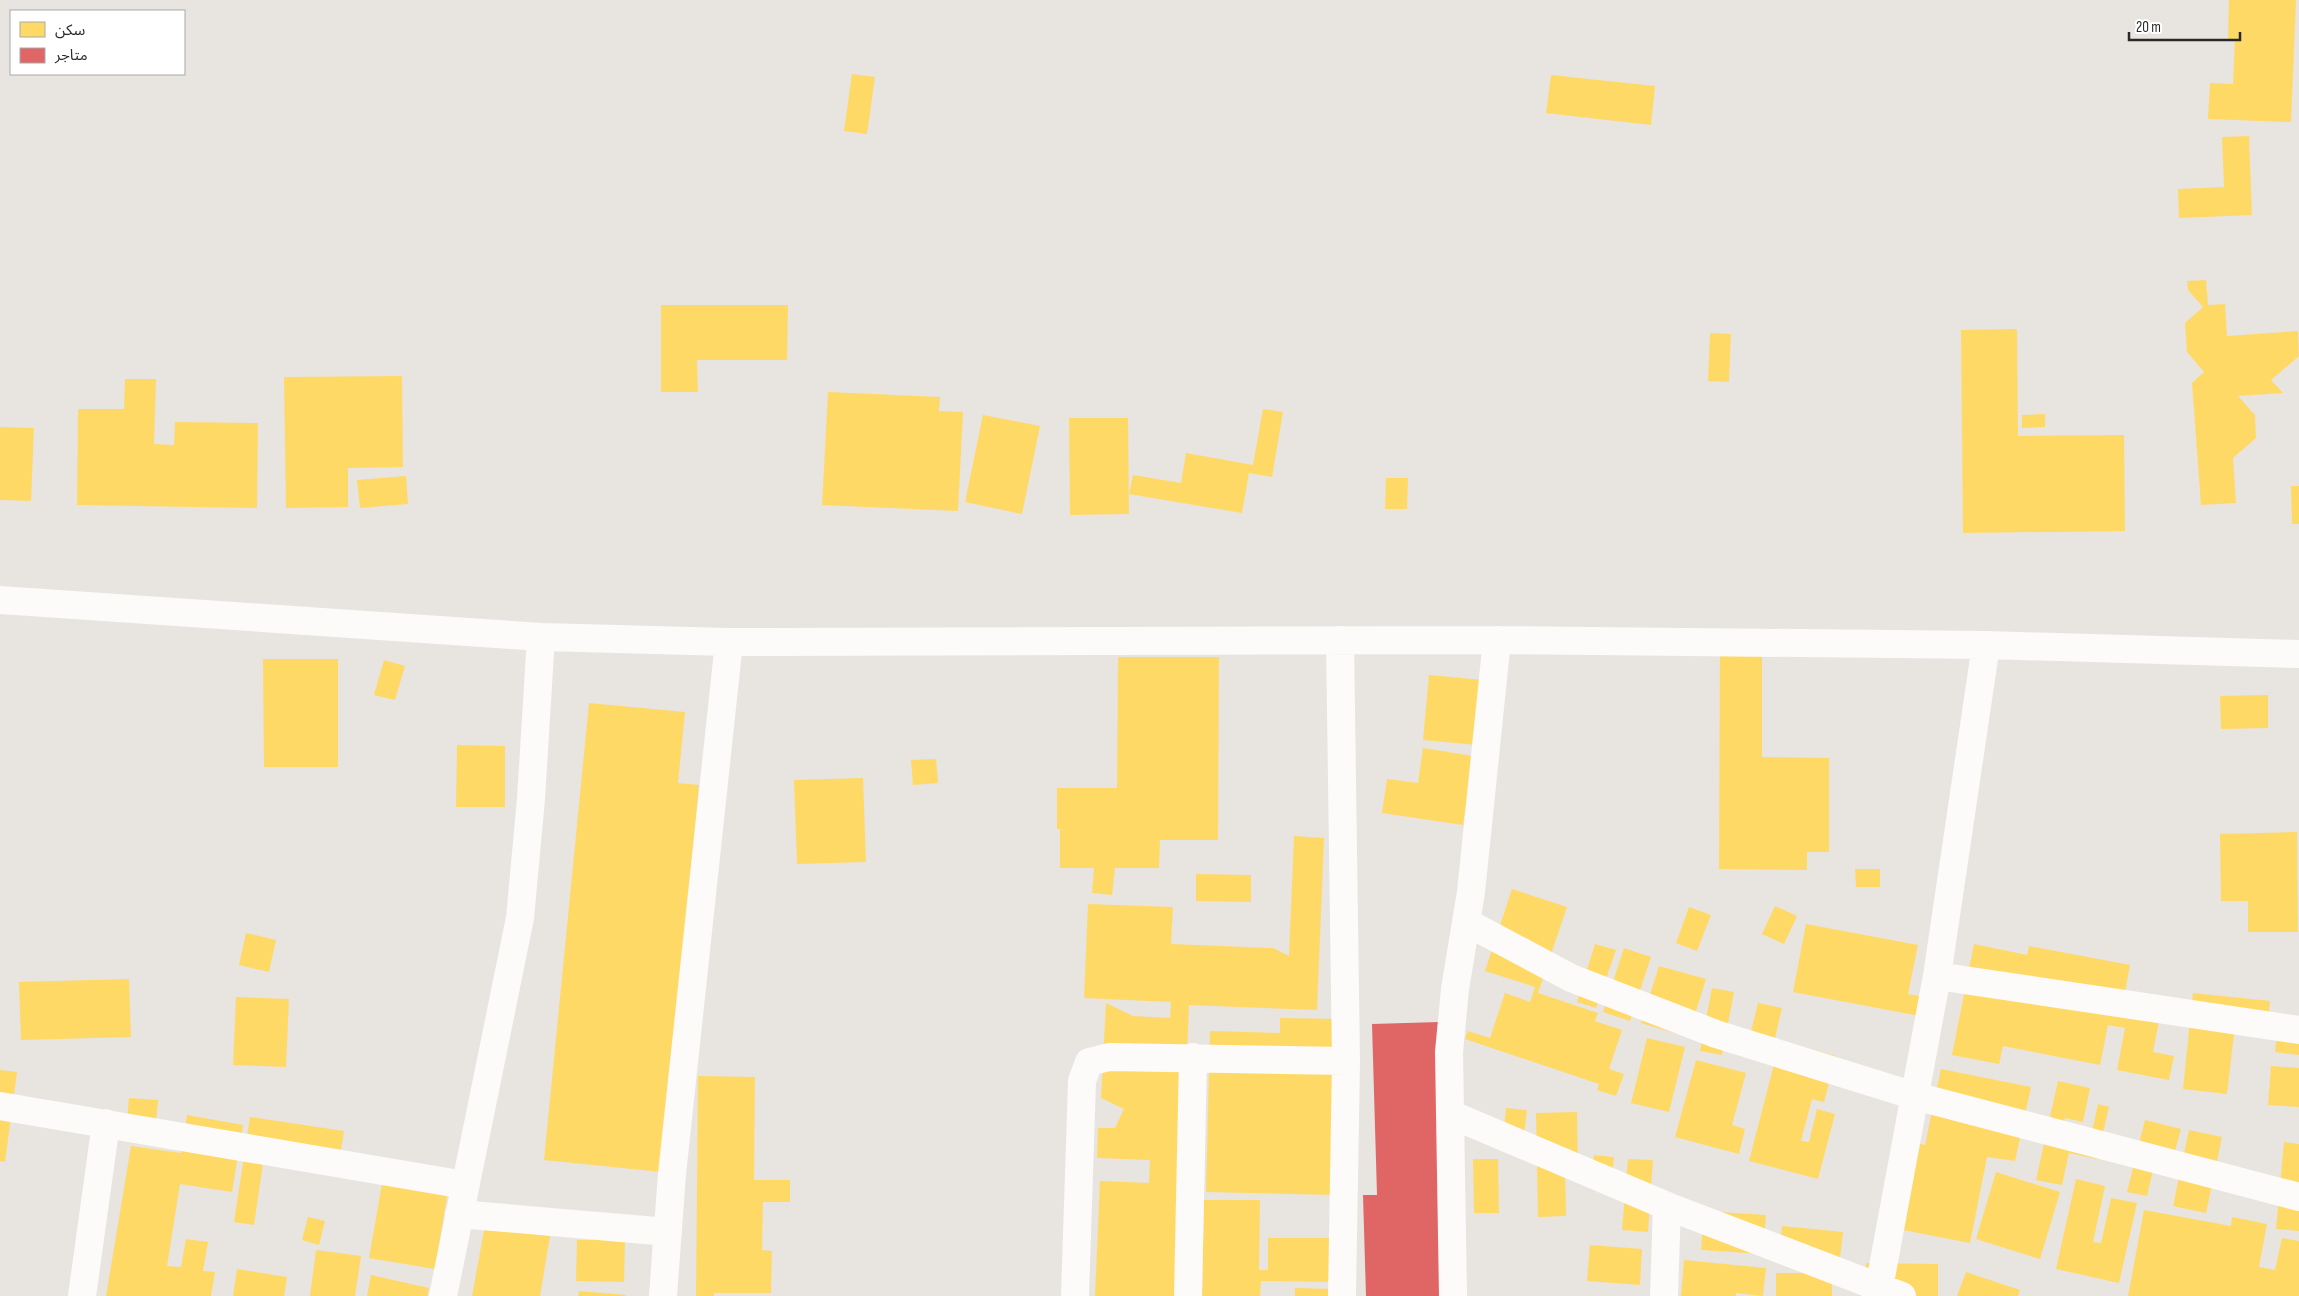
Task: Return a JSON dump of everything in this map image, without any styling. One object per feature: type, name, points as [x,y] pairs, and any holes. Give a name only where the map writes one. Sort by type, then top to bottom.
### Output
[{"type":"street","points":[[0,600],[541,637],[728,642],[1497,640],[1986,645],[2299,654]]},
{"type":"street","points":[[443,1296],[520,918],[531,799],[541,637]]},
{"type":"street","points":[[1340,640],[1346,1061],[1342,1296]]},
{"type":"street","points":[[1452,1296],[1449,1052],[1455,990],[1471,892],[1497,640]]},
{"type":"street","points":[[662,1296],[673,1164],[728,642]]},
{"type":"street","points":[[1450,1114],[1667,1206],[1891,1292],[1915,1096],[1937,976],[1986,645]]},
{"type":"street","points":[[1466,922],[1571,978],[1716,1034],[1915,1096],[2299,1196]]},
{"type":"street","points":[[1937,976],[2299,1030]]},
{"type":"street","points":[[1075,1296],[1082,1081],[1089,1062],[1098,1058],[1193,1057],[1346,1061]]},
{"type":"street","points":[[1188,1296],[1193,1057]]},
{"type":"street","points":[[0,1106],[465,1185]]},
{"type":"street","points":[[82,1296],[106,1123]]},
{"type":"street","points":[[1664,1296],[1667,1206]]},
{"type":"street","points":[[459,1214],[668,1232]]},
{"type":"building: سكن","points":[[2229,0],[2296,0],[2291,122],[2208,119],[2210,83],[2233,84],[2235,39],[2228,39]]},
{"type":"building: سكن","points":[[852,74],[875,77],[867,134],[844,131]]},
{"type":"building: سكن","points":[[1551,75],[1655,86],[1651,125],[1546,113]]},
{"type":"building: سكن","points":[[2249,136],[2252,215],[2179,218],[2178,189],[2224,187],[2222,137]]},
{"type":"building: سكن","points":[[2206,280],[2208,305],[2225,304],[2227,336],[2298,331],[2299,356],[2271,380],[2283,393],[2238,396],[2255,415],[2256,438],[2233,458],[2236,503],[2201,505],[2192,383],[2204,372],[2187,352],[2185,323],[2203,307],[2188,290],[2187,281]]},
{"type":"building: سكن","points":[[661,305],[788,305],[787,360],[697,360],[698,392],[661,392]]},
{"type":"building: سكن","points":[[2017,329],[2018,436],[2124,435],[2125,531],[1963,533],[1961,330]]},
{"type":"building: سكن","points":[[1710,333],[1731,334],[1729,382],[1708,381]]},
{"type":"building: سكن","points":[[402,376],[403,467],[348,468],[348,507],[286,508],[284,377]]},
{"type":"building: سكن","points":[[125,379],[156,379],[154,444],[174,445],[175,422],[258,423],[257,508],[77,505],[78,409],[124,409]]},
{"type":"building: سكن","points":[[828,392],[940,397],[939,411],[963,412],[958,511],[822,505]]},
{"type":"building: سكن","points":[[1263,409],[1283,412],[1272,477],[1249,473],[1242,513],[1129,494],[1133,475],[1181,483],[1186,453],[1253,465]]},
{"type":"building: سكن","points":[[2045,414],[2045,427],[2022,428],[2022,415]]},
{"type":"building: سكن","points":[[983,415],[1040,426],[1022,514],[965,502]]},
{"type":"building: سكن","points":[[1069,418],[1128,418],[1129,514],[1070,515]]},
{"type":"building: سكن","points":[[0,427],[34,428],[31,501],[0,500]]},
{"type":"building: سكن","points":[[406,476],[408,504],[360,508],[357,480]]},
{"type":"building: سكن","points":[[1386,478],[1408,478],[1407,509],[1385,509]]},
{"type":"building: سكن","points":[[2291,486],[2299,486],[2299,524],[2292,524]]},
{"type":"building: سكن","points":[[1720,649],[1762,650],[1762,757],[1829,758],[1829,852],[1807,852],[1807,870],[1719,869]]},
{"type":"building: سكن","points":[[1118,657],[1219,657],[1218,840],[1160,840],[1159,868],[1115,868],[1112,895],[1092,893],[1094,868],[1060,868],[1060,829],[1057,829],[1057,788],[1117,788]]},
{"type":"building: سكن","points":[[263,659],[338,659],[338,767],[264,767]]},
{"type":"building: سكن","points":[[384,660],[405,666],[395,700],[374,695]]},
{"type":"building: سكن","points":[[1429,675],[1483,680],[1477,745],[1423,740]]},
{"type":"building: سكن","points":[[2268,695],[2268,728],[2221,729],[2220,696]]},
{"type":"building: سكن","points":[[589,703],[685,712],[678,783],[699,785],[662,1172],[544,1160]]},
{"type":"building: سكن","points":[[457,745],[505,746],[505,807],[456,807]]},
{"type":"building: سكن","points":[[1423,748],[1473,756],[1463,825],[1382,813],[1387,779],[1418,783]]},
{"type":"building: سكن","points":[[936,759],[938,783],[913,785],[911,760]]},
{"type":"building: سكن","points":[[863,778],[866,862],[797,864],[794,780]]},
{"type":"building: سكن","points":[[2297,832],[2298,932],[2248,932],[2248,901],[2221,901],[2220,834]]},
{"type":"building: سكن","points":[[1294,836],[1324,838],[1317,1010],[1189,1005],[1177,1296],[1095,1296],[1100,1181],[1149,1183],[1150,1160],[1097,1158],[1098,1128],[1115,1128],[1124,1109],[1101,1098],[1106,1003],[1133,1016],[1170,1018],[1171,1002],[1084,998],[1088,904],[1173,907],[1171,944],[1273,948],[1289,956]]},
{"type":"building: سكن","points":[[1855,869],[1880,869],[1880,887],[1856,887]]},
{"type":"building: سكن","points":[[1196,874],[1251,875],[1251,902],[1196,901]]},
{"type":"building: سكن","points":[[1512,889],[1567,907],[1538,993],[1598,1013],[1595,1021],[1622,1030],[1609,1069],[1624,1074],[1616,1096],[1597,1090],[1599,1084],[1465,1039],[1468,1031],[1490,1038],[1505,993],[1530,1002],[1535,987],[1485,971]]},
{"type":"building: سكن","points":[[1775,906],[1797,916],[1784,944],[1762,934]]},
{"type":"building: سكن","points":[[1689,907],[1711,915],[1697,951],[1676,943]]},
{"type":"building: سكن","points":[[1806,924],[1918,945],[1908,994],[1929,998],[1925,1017],[1793,992]]},
{"type":"building: سكن","points":[[246,933],[276,940],[269,972],[239,965]]},
{"type":"building: سكن","points":[[1595,944],[1616,950],[1596,1008],[1577,1002]]},
{"type":"building: سكن","points":[[1974,944],[2027,955],[2029,946],[2130,965],[2125,992],[2163,1000],[2153,1052],[2174,1056],[2169,1080],[2117,1070],[2125,1028],[2108,1025],[2100,1065],[2003,1046],[1999,1064],[1952,1055]]},
{"type":"building: سكن","points":[[1624,948],[1651,957],[1630,1021],[1603,1012]]},
{"type":"building: سكن","points":[[1659,966],[1706,979],[1688,1037],[1641,1023]]},
{"type":"building: سكن","points":[[129,979],[131,1037],[21,1040],[19,982]]},
{"type":"building: سكن","points":[[1712,988],[1734,992],[1722,1055],[1700,1051]]},
{"type":"building: سكن","points":[[2193,993],[2270,1001],[2266,1037],[2234,1034],[2227,1094],[2183,1089]]},
{"type":"building: سكن","points":[[236,997],[289,999],[286,1067],[233,1065]]},
{"type":"building: سكن","points":[[1758,1003],[1782,1008],[1773,1046],[1749,1040]]},
{"type":"building: سكن","points":[[2279,1015],[2299,1017],[2299,1055],[2275,1052]]},
{"type":"building: سكن","points":[[1280,1018],[1341,1019],[1334,1195],[1206,1192],[1210,1031],[1280,1033]]},
{"type":"building: سكن","points":[[1647,1038],[1685,1047],[1669,1112],[1631,1103]]},
{"type":"building: سكن","points":[[1780,1041],[1836,1056],[1824,1102],[1812,1099],[1801,1141],[1809,1142],[1817,1109],[1835,1114],[1818,1179],[1749,1161]]},
{"type":"building: سكن","points":[[1696,1060],[1746,1073],[1732,1125],[1745,1129],[1739,1154],[1675,1137]]},
{"type":"building: سكن","points":[[2271,1066],[2299,1068],[2299,1107],[2268,1105]]},
{"type":"building: سكن","points":[[1941,1069],[2031,1087],[2015,1161],[1987,1157],[1970,1243],[1898,1229],[1916,1143],[1925,1145]]},
{"type":"building: سكن","points":[[0,1070],[17,1072],[5,1162],[0,1161]]},
{"type":"building: سكن","points":[[698,1076],[755,1077],[754,1180],[790,1180],[790,1202],[763,1202],[762,1250],[772,1251],[771,1293],[714,1293],[714,1296],[696,1296]]},
{"type":"building: سكن","points":[[2058,1081],[2090,1088],[2083,1122],[2065,1118],[2062,1130],[2091,1136],[2098,1104],[2109,1107],[2097,1159],[2069,1153],[2062,1185],[2036,1180]]},
{"type":"building: سكن","points":[[129,1098],[158,1100],[155,1132],[126,1130]]},
{"type":"building: سكن","points":[[1506,1108],[1527,1110],[1523,1143],[1503,1140]]},
{"type":"building: سكن","points":[[1577,1112],[1578,1169],[1565,1169],[1566,1216],[1538,1217],[1536,1113]]},
{"type":"building: سكن","points":[[187,1115],[243,1125],[232,1192],[180,1184],[167,1266],[181,1267],[186,1239],[208,1242],[203,1271],[215,1272],[211,1296],[106,1296],[131,1146],[181,1153]]},
{"type":"building: سكن","points":[[250,1117],[344,1131],[337,1174],[263,1163],[254,1225],[234,1222]]},
{"type":"building: سكن","points":[[2145,1120],[2181,1129],[2170,1170],[2154,1166],[2147,1196],[2127,1192]]},
{"type":"building: سكن","points":[[2189,1130],[2222,1137],[2206,1213],[2173,1206]]},
{"type":"building: سكن","points":[[2284,1142],[2299,1144],[2299,1231],[2276,1229]]},
{"type":"building: سكن","points":[[1594,1155],[1614,1157],[1612,1174],[1592,1172]]},
{"type":"building: سكن","points":[[1473,1159],[1498,1159],[1499,1213],[1474,1213]]},
{"type":"building: سكن","points":[[1628,1159],[1653,1160],[1648,1232],[1622,1230]]},
{"type":"building: سكن","points":[[1996,1172],[2060,1192],[2040,1259],[1976,1239]]},
{"type":"building: سكن","points":[[2076,1179],[2105,1186],[2093,1242],[2101,1243],[2111,1198],[2137,1203],[2119,1283],[2056,1269]]},
{"type":"building: سكن","points":[[382,1184],[447,1196],[435,1269],[369,1258]]},
{"type":"building: سكن","points":[[1204,1200],[1260,1200],[1259,1270],[1268,1270],[1268,1238],[1336,1238],[1336,1282],[1261,1281],[1260,1296],[1202,1296]]},
{"type":"building: سكن","points":[[2144,1210],[2231,1226],[2232,1217],[2267,1224],[2259,1267],[2275,1270],[2282,1238],[2299,1241],[2299,1296],[2128,1296]]},
{"type":"building: سكن","points":[[1704,1211],[1766,1215],[1763,1254],[1701,1250]]},
{"type":"building: سكن","points":[[308,1217],[325,1221],[319,1245],[302,1240]]},
{"type":"building: سكن","points":[[485,1225],[550,1236],[540,1296],[472,1296]]},
{"type":"building: سكن","points":[[1782,1226],[1843,1232],[1839,1267],[1779,1261]]},
{"type":"building: سكن","points":[[577,1240],[625,1240],[624,1282],[576,1281]]},
{"type":"building: سكن","points":[[1590,1245],[1642,1249],[1640,1285],[1587,1281]]},
{"type":"building: سكن","points":[[316,1250],[361,1256],[355,1296],[310,1296]]},
{"type":"building: سكن","points":[[1684,1260],[1766,1268],[1763,1296],[1736,1293],[1736,1296],[1681,1296]]},
{"type":"building: سكن","points":[[1866,1263],[1938,1264],[1938,1296],[1866,1296]]},
{"type":"building: سكن","points":[[237,1269],[287,1277],[284,1296],[233,1296]]},
{"type":"building: سكن","points":[[1966,1272],[2020,1290],[2018,1296],[1957,1296]]},
{"type":"building: سكن","points":[[1776,1273],[1832,1273],[1832,1296],[1776,1296]]},
{"type":"building: سكن","points":[[371,1275],[429,1288],[427,1296],[367,1296]]},
{"type":"building: سكن","points":[[1295,1288],[1332,1289],[1332,1296],[1295,1296]]},
{"type":"building: سكن","points":[[579,1291],[626,1295],[578,1296]]},
{"type":"building: متاجر","points":[[1439,1022],[1447,1296],[1366,1296],[1363,1195],[1377,1195],[1372,1024]]}]
